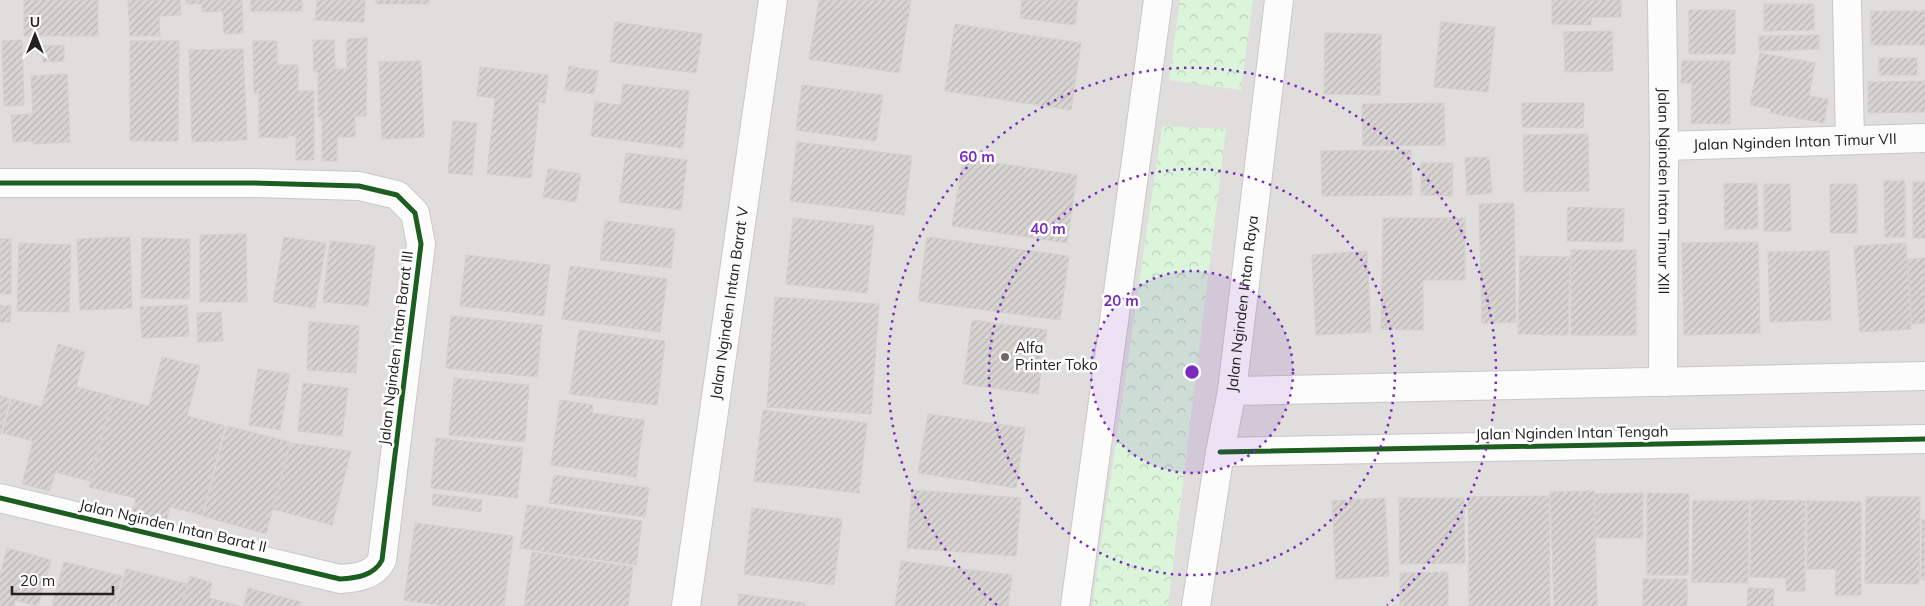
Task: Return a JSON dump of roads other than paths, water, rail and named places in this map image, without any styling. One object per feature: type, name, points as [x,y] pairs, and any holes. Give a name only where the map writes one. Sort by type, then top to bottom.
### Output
[{"type":"street","name":"Jalan Nginden Intan Barat V","points":[[686,606],[773,0]]},
{"type":"street","points":[[1074,606],[1158,0]]},
{"type":"street","name":"Jalan Nginden Intan Raya","points":[[1196,606],[1220,452],[1232,391],[1279,0]]},
{"type":"street","name":"Jalan Nginden Intan Timur XIII","points":[[1662,0],[1664,146],[1663,382]]},
{"type":"street","points":[[1847,0],[1850,140]]},
{"type":"street","name":"Jalan Nginden Intan Timur VII","points":[[1664,146],[1925,138]]},
{"type":"street","name":"Jalan Nginden Intan Barat III","points":[[0,183],[245,183],[359,186],[397,195],[415,213],[421,244],[382,560],[372,572],[358,578],[340,579]]},
{"type":"street","points":[[1232,391],[1925,376]]},
{"type":"street","name":"Jalan Nginden Intan Tengah","points":[[1220,452],[1925,439]]},
{"type":"street","name":"Jalan Nginden Intan Barat II","points":[[0,498],[340,579]]},
{"type":"place","name":"Alfa Printer Toko","points":[[1005,357]]}]
